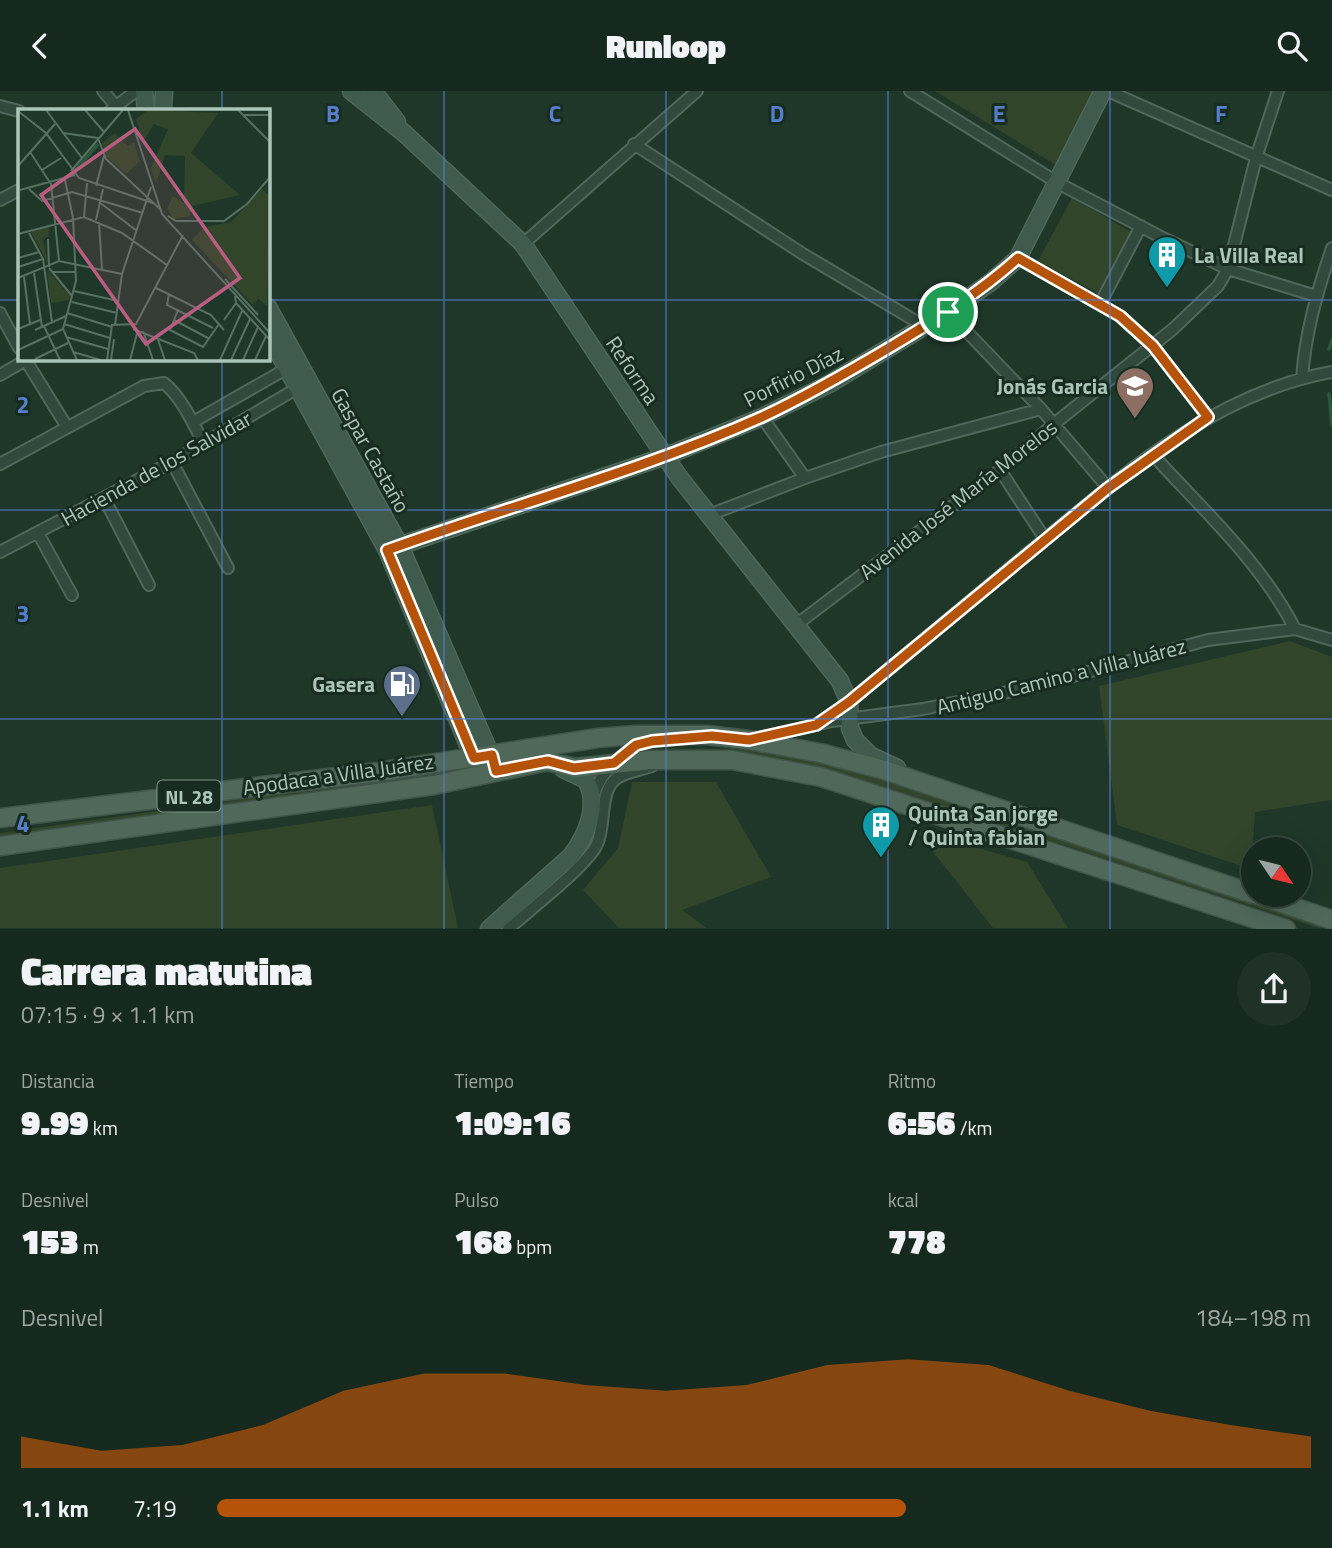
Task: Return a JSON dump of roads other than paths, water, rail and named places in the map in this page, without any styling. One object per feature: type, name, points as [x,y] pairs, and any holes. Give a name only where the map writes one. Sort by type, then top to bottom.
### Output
[{"type":"main road","name":"Apodaca a Villa Juárez","points":[[0,846],[434,785],[485,765],[623,736],[712,736],[820,753],[916,781],[1241,890]]},
{"type":"main road","name":"Apodaca a Villa Juárez","points":[[0,818],[485,765],[544,762],[574,768],[672,759],[732,760],[821,777],[1286,929]]},
{"type":"main road","points":[[60,811],[64,837]]},
{"type":"main road","name":"Apodaca a Villa Juárez","points":[[1293,907],[1332,920]]},
{"type":"street","points":[[103,91],[113,108],[136,91]]},
{"type":"street","points":[[144,91],[146,109]]},
{"type":"street","points":[[163,109],[164,91]]},
{"type":"street","points":[[351,91],[375,96]]},
{"type":"street","points":[[523,244],[697,91]]},
{"type":"street","points":[[909,91],[1058,183],[1141,226],[1228,269],[1316,296]]},
{"type":"street","points":[[1105,91],[1332,190]]},
{"type":"street","name":"Porfirio Díaz","points":[[394,548],[666,456],[762,417],[829,384],[948,312],[991,282],[1018,258],[1105,91]]},
{"type":"street","name":"Avenida José María Morelos","points":[[796,625],[1000,470],[1153,346],[1219,286],[1228,269],[1256,158],[1278,91]]},
{"type":"street","name":"Reforma","points":[[375,96],[404,133],[523,244],[666,456],[840,681],[848,708],[850,728],[862,749],[916,781]]},
{"type":"street","points":[[0,106],[18,111]]},
{"type":"street","points":[[634,144],[803,254],[924,326]]},
{"type":"street","points":[[0,190],[16,192]]},
{"type":"street","points":[[0,200],[16,192]]},
{"type":"street","points":[[1100,303],[1141,226]]},
{"type":"street","points":[[1307,378],[1304,346],[1316,296],[1332,248]]},
{"type":"street","points":[[1018,258],[1120,316],[1153,346],[1208,417]]},
{"type":"street","name":"Gaspar Castaño","points":[[270,312],[293,365],[394,548],[485,765]]},
{"type":"street","points":[[948,312],[1041,409],[1108,488]]},
{"type":"street","points":[[0,313],[18,346]]},
{"type":"street","name":"Gaspar Castaño","points":[[270,336],[293,365]]},
{"type":"street","points":[[0,375],[23,361]]},
{"type":"street","points":[[26,361],[67,427]]},
{"type":"street","name":"Hacienda de los Salvidar","points":[[193,422],[293,365]]},
{"type":"street","points":[[848,708],[1045,539],[1153,455],[1208,417],[1269,390],[1332,372]]},
{"type":"street","points":[[0,464],[144,386],[164,383],[193,422],[204,444]]},
{"type":"street","name":"Hacienda de los Salvidar","points":[[0,552],[172,462],[304,384]]},
{"type":"street","points":[[709,515],[881,452],[1041,409]]},
{"type":"street","points":[[762,417],[805,478]]},
{"type":"street","points":[[1153,455],[1251,562],[1280,600],[1295,629]]},
{"type":"street","points":[[172,462],[228,568]]},
{"type":"street","points":[[1000,470],[1045,539]]},
{"type":"street","points":[[104,498],[149,585]]},
{"type":"street","points":[[38,533],[72,595]]},
{"type":"street","name":"Antiguo Camino a Villa Juárez","points":[[749,740],[816,725],[848,708],[923,709],[1028,688],[1208,641],[1295,629],[1332,641]]},
{"type":"street","points":[[489,929],[571,856],[587,830],[593,797],[600,779],[614,763],[636,745],[712,736]]},
{"type":"street","points":[[508,929],[580,865],[595,847],[602,829],[605,795],[609,785],[617,778],[672,759]]},
{"type":"street","points":[[544,762],[586,780],[593,797]]},
{"type":"waterway","points":[[1329,349],[1332,340]]},
{"type":"waterway","points":[[1329,394],[1332,425]]},
{"type":"place","name":"La Villa Real","points":[[1167,289]]},
{"type":"place","name":"Jonás Garcia","points":[[1135,420]]},
{"type":"place","name":"Gasera","points":[[402,718]]},
{"type":"place","name":"Quinta San jorge / Quinta fabian","points":[[881,859]]}]
